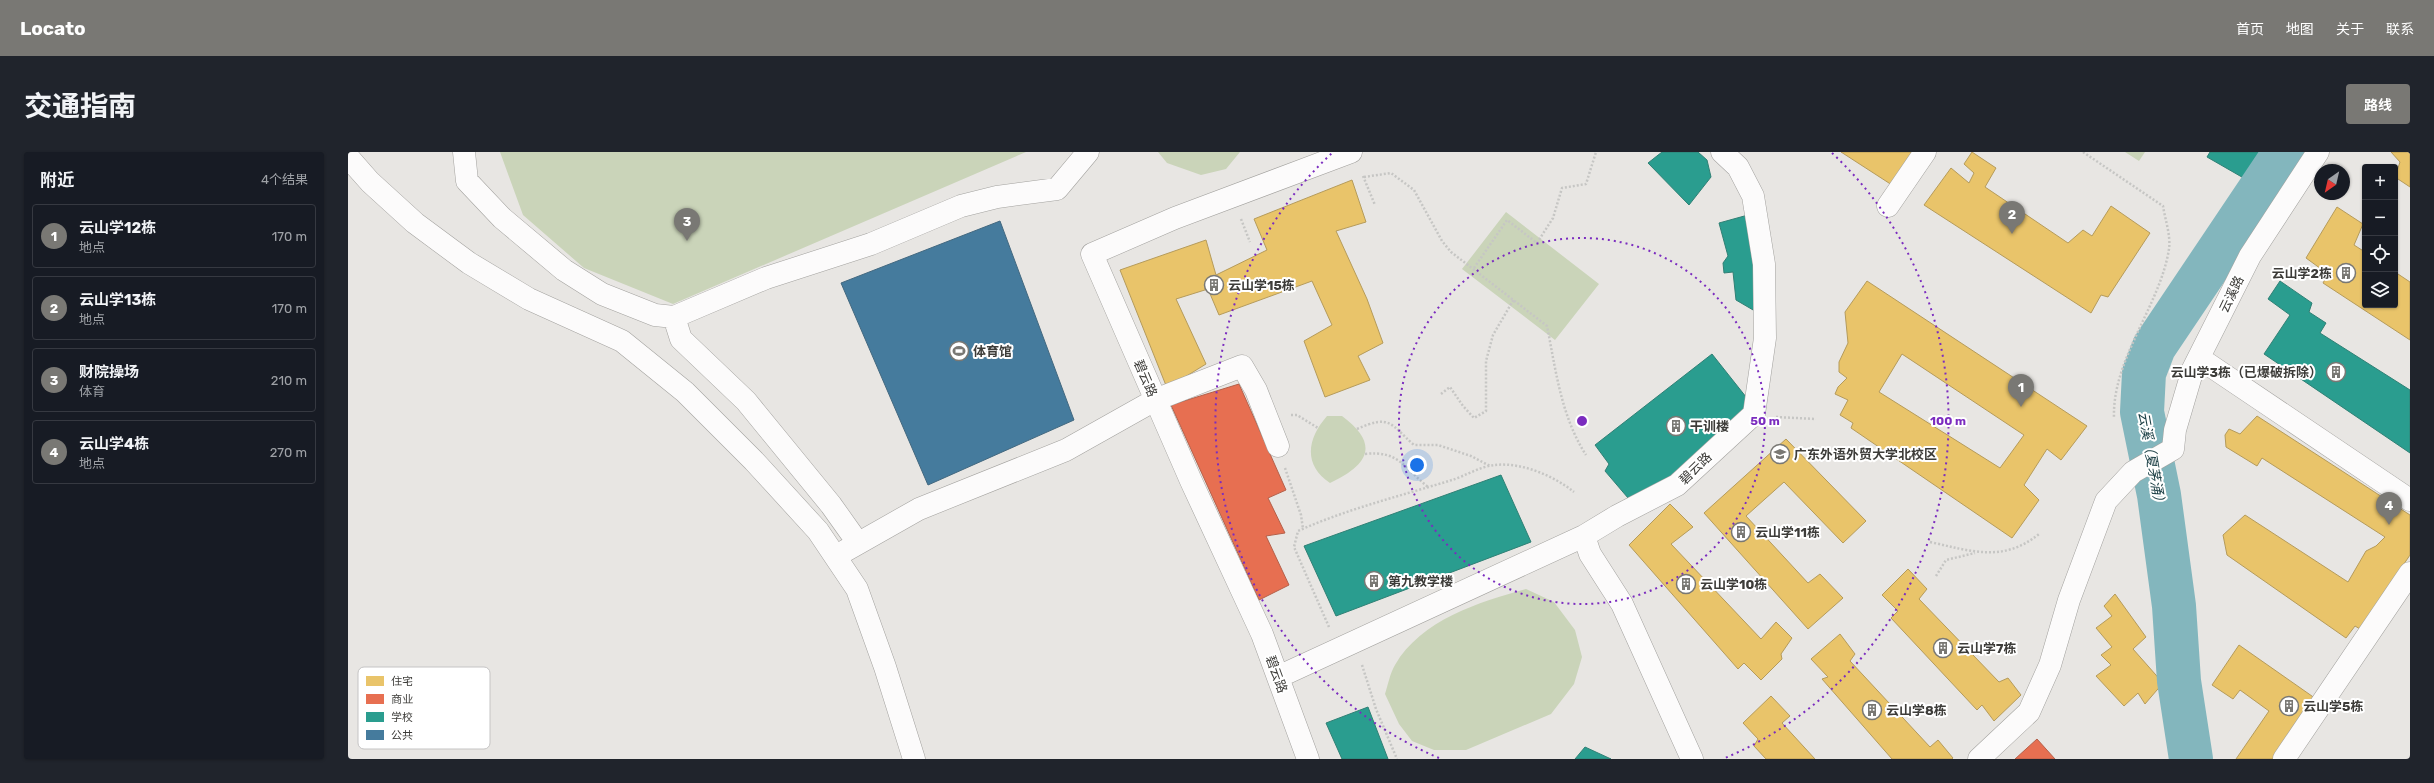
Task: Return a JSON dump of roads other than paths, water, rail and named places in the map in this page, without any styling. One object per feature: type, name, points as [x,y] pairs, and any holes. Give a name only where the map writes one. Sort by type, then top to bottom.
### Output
[{"type":"street","points":[[464,152],[467,181],[502,218],[564,270],[602,294],[655,315],[674,317],[766,278],[871,244],[961,206],[998,197],[1057,189],[1088,152]]},
{"type":"street","name":"碧云路","points":[[1278,677],[1584,536],[1617,516],[1678,486],[1754,414],[1765,338],[1764,264],[1753,196],[1738,167],[1722,152]]},
{"type":"street","points":[[1888,206],[1925,152]]},
{"type":"street","name":"云溪路","points":[[1979,759],[2029,712],[2050,665],[2069,600],[2106,501],[2133,472],[2173,449],[2175,430],[2193,369],[2250,256],[2318,152]]},
{"type":"street","points":[[348,156],[370,182],[415,223],[469,263],[529,299],[622,341],[685,392],[754,460],[813,525],[836,556],[857,589],[885,667],[914,759]]},
{"type":"street","name":"碧云路","points":[[1308,759],[1262,634],[1155,400],[1092,254],[1174,218],[1356,161]]},
{"type":"street","points":[[674,317],[681,339],[746,401],[831,505],[858,543]]},
{"type":"street","points":[[2199,358],[2410,500]]},
{"type":"street","points":[[836,556],[919,509],[1066,450],[1155,400],[1242,366],[1256,390],[1278,446]]},
{"type":"street","points":[[1584,536],[1590,554],[1622,604],[1692,759]]},
{"type":"street","points":[[2284,759],[2410,573]]},
{"type":"waterway","name":"云溪（夏茅涌）","points":[[2191,759],[2179,681],[2174,606],[2159,495],[2142,412],[2144,373],[2154,347],[2285,152]]},
{"type":"place","name":"云山学13栋","points":[[2012,234]]},
{"type":"place","name":"财院操场","points":[[687,241]]},
{"type":"place","name":"云山学2栋","points":[[2346,273]]},
{"type":"place","name":"云山学15栋","points":[[1214,285]]},
{"type":"place","name":"体育馆","points":[[959,351]]},
{"type":"place","name":"云山学3栋（已爆破拆除）","points":[[2336,372]]},
{"type":"place","name":"云山学12栋","points":[[2021,407]]},
{"type":"place","name":"干训楼","points":[[1676,426]]},
{"type":"place","name":"广东外语外贸大学北校区","points":[[1780,454]]},
{"type":"place","name":"云山学4栋","points":[[2389,525]]},
{"type":"place","name":"云山学11栋","points":[[1741,532]]},
{"type":"place","name":"第九教学楼","points":[[1374,581]]},
{"type":"place","name":"云山学10栋","points":[[1686,584]]},
{"type":"place","name":"云山学7栋","points":[[1943,648]]},
{"type":"place","name":"云山学5栋","points":[[2289,706]]},
{"type":"place","name":"云山学8栋","points":[[1872,710]]}]
